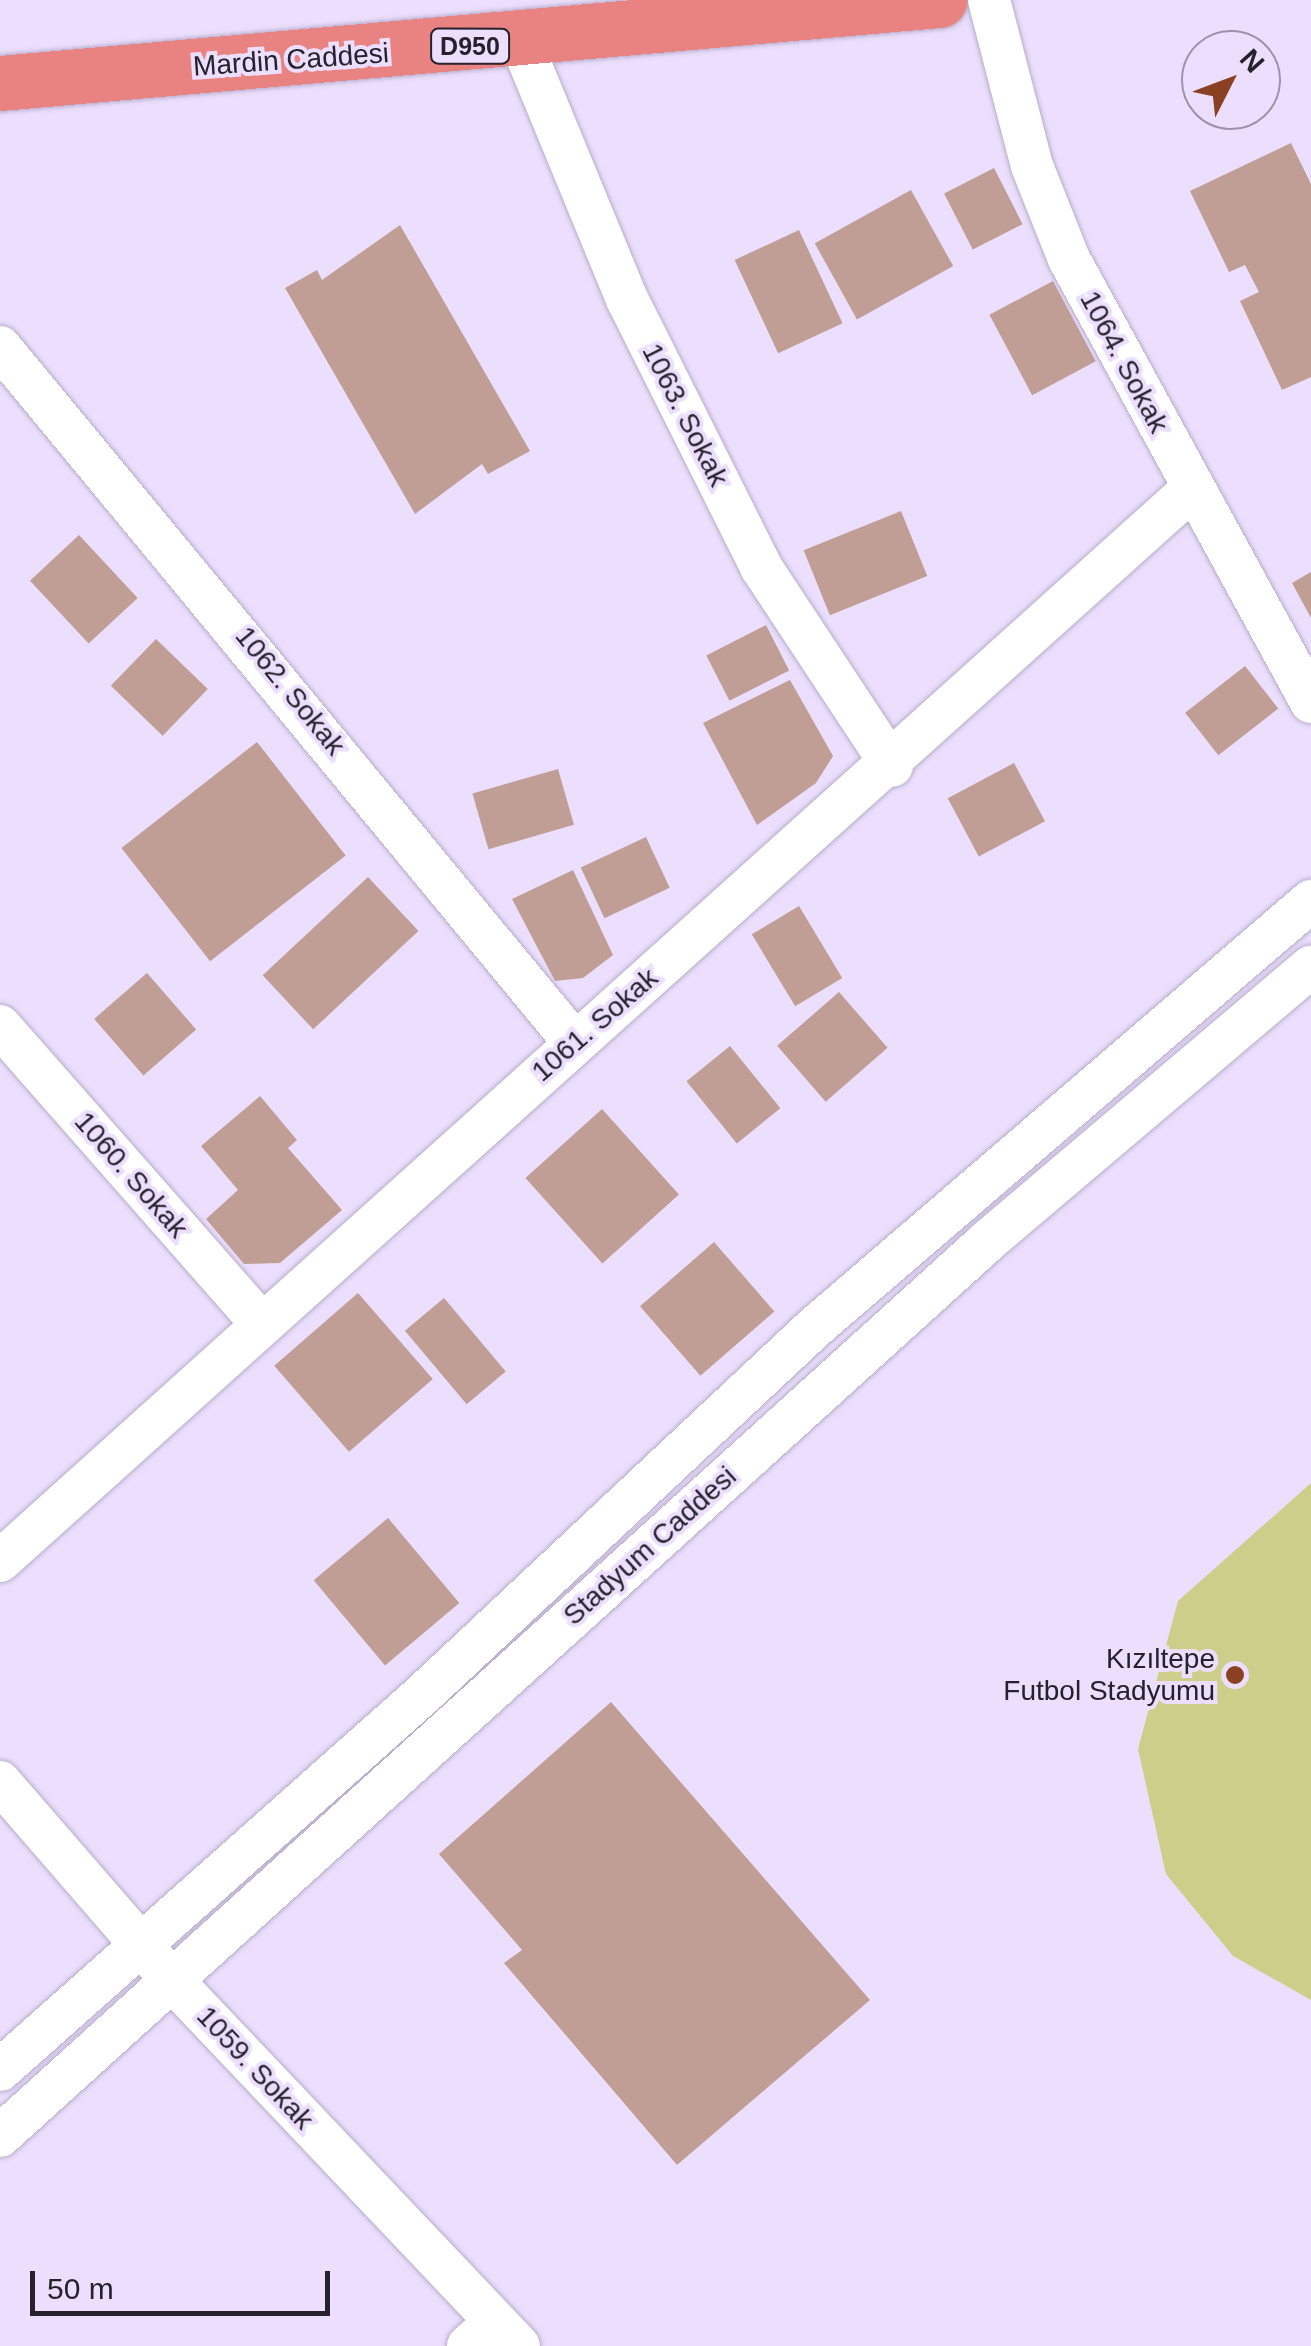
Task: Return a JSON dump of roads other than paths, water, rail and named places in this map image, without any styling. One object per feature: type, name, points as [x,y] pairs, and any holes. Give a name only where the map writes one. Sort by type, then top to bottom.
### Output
[{"type":"highway","name":"Mardin Caddesi","points":[[0,82],[521,42],[939,0]]},
{"type":"street","name":"1064. Sokak","points":[[990,0],[1032,166],[1069,259],[1311,702]]},
{"type":"street","name":"1063. Sokak","points":[[521,42],[627,299],[762,567],[892,766]]},
{"type":"street","name":"1062. Sokak","points":[[0,347],[574,1042]]},
{"type":"street","name":"1061. Sokak","points":[[0,1560],[574,1042],[892,766],[1192,490]]},
{"type":"street","points":[[0,2070],[138,1941],[420,1696],[815,1328],[1311,901]]},
{"type":"street","name":"Stadyum Caddesi","points":[[0,2136],[990,1239],[1311,968]]},
{"type":"street","name":"1060. Sokak","points":[[0,1026],[262,1324]]},
{"type":"street","name":"1059. Sokak","points":[[0,1782],[170,1978],[494,2338]]},
{"type":"place","name":"Kızıltepe Futbol Stadyumu","points":[[1235,1675]]}]
